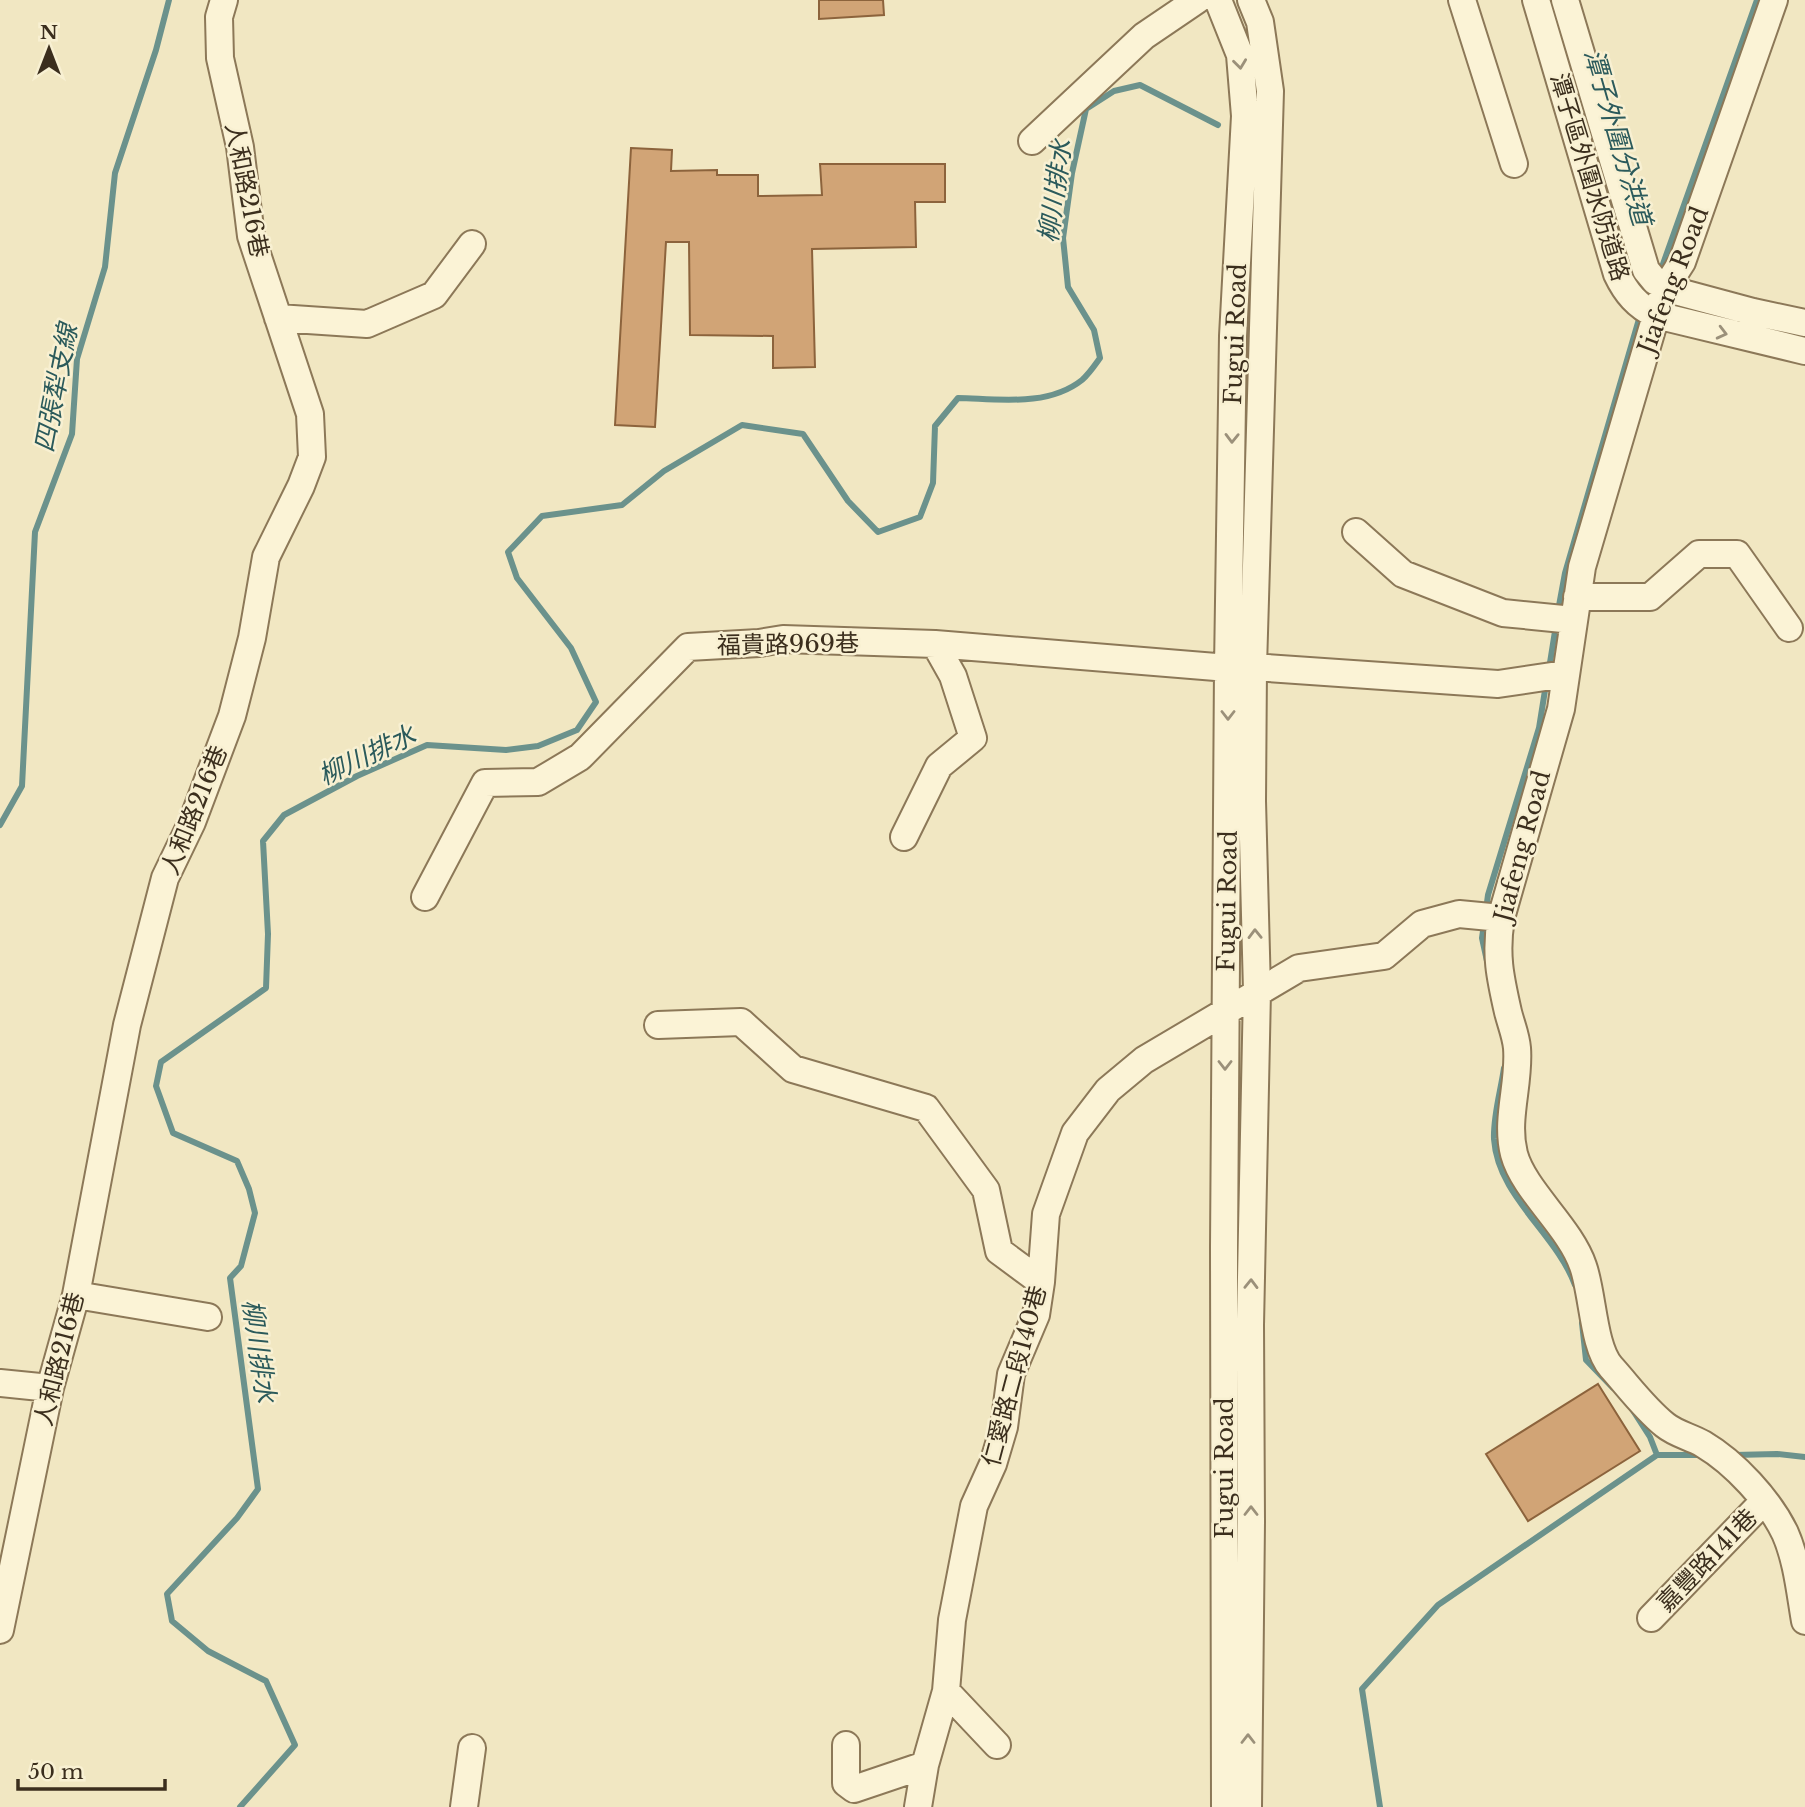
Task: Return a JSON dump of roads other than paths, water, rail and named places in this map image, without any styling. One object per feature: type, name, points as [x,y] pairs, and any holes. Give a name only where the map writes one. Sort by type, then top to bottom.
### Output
[{"type":"street","name":"人和路216巷","points":[[0,1630],[50,1388],[76,1295],[127,1025],[165,878],[192,822],[232,716],[253,638],[267,557],[302,486],[312,457],[310,414],[251,236],[240,147],[220,58],[219,17],[224,0]]},
{"type":"street","points":[[1032,141],[1144,36],[1197,0]]},
{"type":"street","name":"Fugui Road","points":[[1218,0],[1240,55],[1245,116],[1233,336],[1241,667],[1252,802],[1256,991],[1250,1325],[1248,1807]]},
{"type":"street","name":"Fugui Road","points":[[1225,1807],[1225,1010],[1270,91],[1260,22],[1251,0]]},
{"type":"street","points":[[1462,0],[1514,164]]},
{"type":"street","name":"潭子區外圍水防道路","points":[[1536,0],[1617,274],[1629,295],[1637,304],[1656,315],[1805,351]]},
{"type":"street","name":"潭子區外圍水防道路","points":[[1565,0],[1646,270],[1655,281],[1666,287],[1753,312],[1805,323]]},
{"type":"street","name":"Jiafeng Road","points":[[1774,0],[1682,262],[1666,287],[1656,315],[1582,566],[1561,709],[1501,918],[1496,944],[1517,1046],[1512,1128],[1514,1155],[1582,1263],[1601,1352],[1643,1405],[1668,1427],[1704,1445],[1730,1465],[1764,1501],[1780,1525],[1791,1550],[1805,1621]]},
{"type":"street","points":[[278,318],[367,324],[434,295],[472,244]]},
{"type":"street","points":[[1356,532],[1403,574],[1503,613],[1575,608],[1650,597],[1699,555],[1737,554],[1789,628]]},
{"type":"street","name":"福貴路969巷","points":[[425,897],[485,783],[538,782],[580,757],[688,647],[783,639],[935,644],[1498,684],[1565,674]]},
{"type":"street","points":[[904,837],[939,766],[973,738],[953,676],[935,644]]},
{"type":"street","name":"仁愛路二段140巷","points":[[918,1807],[925,1765],[946,1691],[951,1620],[974,1506],[1001,1439],[1011,1374],[1036,1315],[1046,1214],[1075,1133],[1108,1090],[1144,1060],[1256,991],[1299,968],[1384,956],[1422,924],[1459,914],[1501,918]]},
{"type":"street","points":[[658,1025],[741,1022],[793,1069],[926,1108],[986,1190],[999,1251],[1041,1282]]},
{"type":"street","points":[[76,1295],[208,1317]]},
{"type":"street","points":[[0,1383],[50,1388]]},
{"type":"street","name":"嘉豐路141巷","points":[[1651,1619],[1764,1501]]},
{"type":"street","points":[[946,1691],[997,1745]]},
{"type":"street","points":[[846,1745],[846,1783],[854,1789],[925,1765]]},
{"type":"street","points":[[464,1807],[472,1748]]},
{"type":"waterway","name":"四張犁支線","points":[[0,825],[22,786],[35,532],[72,434],[77,359],[105,267],[115,173],[156,50],[169,0]]},
{"type":"waterway","points":[[1663,264],[1757,0]]},
{"type":"waterway","name":"柳川排水","points":[[240,1807],[295,1745],[266,1681],[208,1651],[172,1621],[167,1594],[237,1518],[258,1489],[230,1278],[241,1266],[255,1213],[249,1189],[237,1161],[173,1133],[156,1086],[161,1062],[266,988],[268,934],[263,841],[284,815],[357,776],[427,745],[506,750],[538,746],[577,730],[596,702],[571,648],[517,578],[508,552],[542,516],[622,505],[664,471],[742,425],[803,434],[848,501],[878,532],[920,517],[933,483],[935,426],[958,398],[1023,400],[1054,394],[1069,389],[1082,380],[1100,358],[1094,330],[1068,287],[1063,238],[1072,173],[1086,109],[1114,91],[1140,85],[1218,125]]},
{"type":"waterway","points":[[1558,611],[1565,573],[1639,319]]},
{"type":"waterway","points":[[1549,669],[1556,625]]},
{"type":"waterway","points":[[1486,910],[1488,895],[1539,728],[1546,684]]},
{"type":"waterway","points":[[1484,924],[1482,938],[1487,961]]},
{"type":"waterway","points":[[1504,1068],[1494,1130],[1498,1160],[1516,1197],[1555,1248],[1575,1285]]},
{"type":"waterway","points":[[1582,1323],[1586,1360],[1613,1388]]},
{"type":"waterway","points":[[1380,1807],[1362,1689],[1438,1605],[1657,1455],[1650,1437],[1632,1409]]},
{"type":"waterway","points":[[1734,1455],[1777,1454],[1805,1457]]},
{"type":"waterway","points":[[1657,1455],[1702,1455]]},
{"type":"water label","name":"潭子外圍分洪道","points":[[1618,137]]}]
